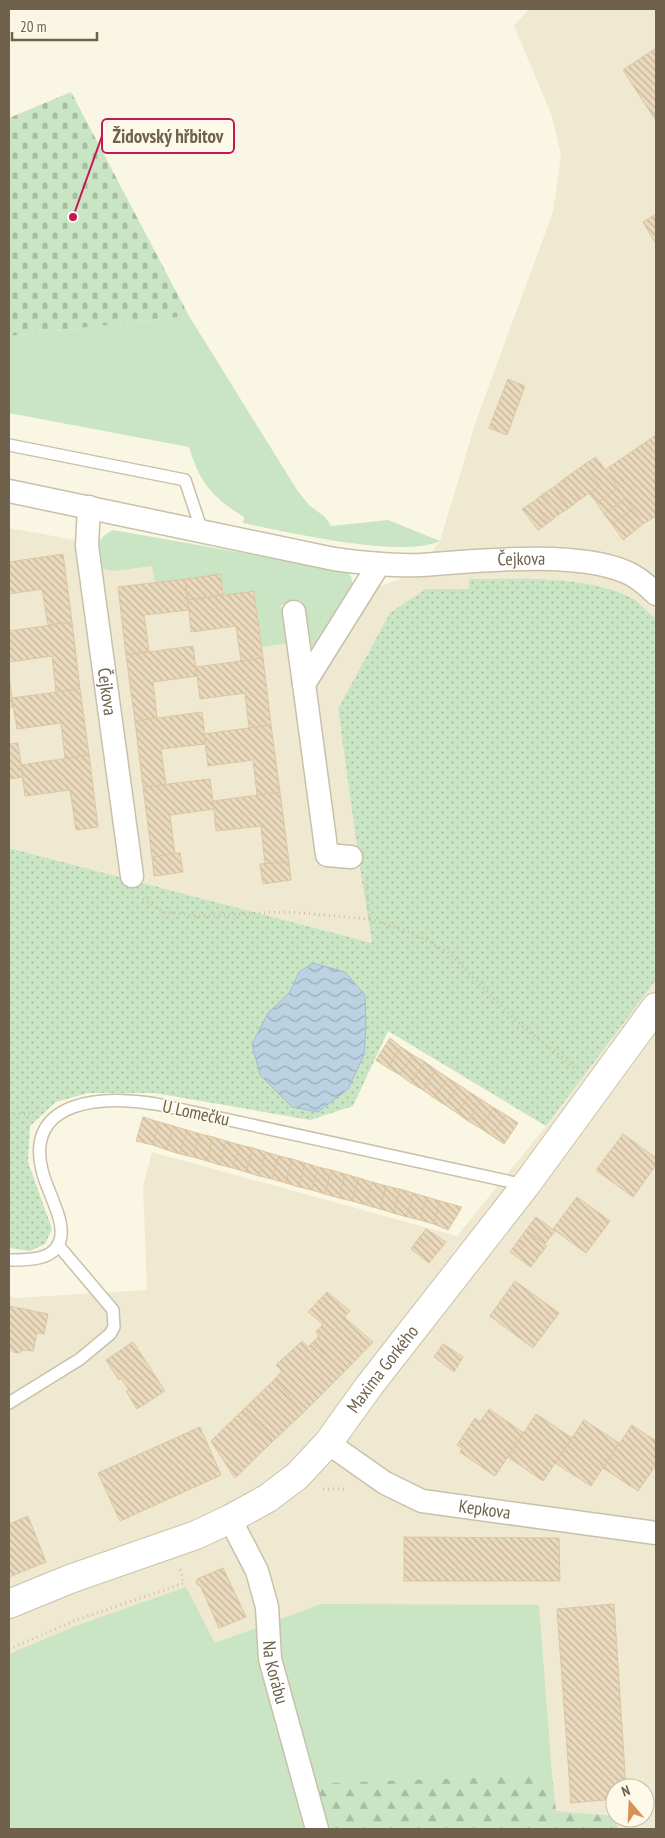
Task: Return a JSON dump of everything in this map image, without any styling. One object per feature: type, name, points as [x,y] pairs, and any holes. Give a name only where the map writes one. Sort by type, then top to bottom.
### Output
[{"type":"street","name":"Čejkova","points":[[9,491],[334,559],[379,564],[420,565],[472,560],[600,564],[626,572],[645,583],[656,594]]},
{"type":"street","name":"Čejkova","points":[[90,507],[87,546],[132,876]]},
{"type":"street","points":[[304,684],[379,564]]},
{"type":"street","points":[[294,612],[327,855],[351,857]]},
{"type":"street","name":"Maxima Gorkého","points":[[9,1604],[70,1579],[196,1535],[230,1519],[276,1492],[297,1476],[328,1443],[369,1386],[526,1185],[656,1007]]},
{"type":"street","name":"Kepkova","points":[[328,1443],[385,1483],[422,1501],[656,1533]]},
{"type":"street","name":"Na Korábu","points":[[230,1519],[257,1571],[267,1607],[270,1660],[317,1829]]},
{"type":"lane","points":[[9,445],[185,480],[202,531]]},
{"type":"lane","name":"U Lomečku","points":[[58,1245],[61,1228],[38,1153],[41,1135],[49,1122],[60,1112],[84,1104],[118,1099],[156,1104],[526,1185]]},
{"type":"lane","points":[[9,1260],[40,1258],[48,1255],[58,1245],[113,1310],[114,1327],[110,1334],[80,1359],[9,1403]]},
{"type":"path","points":[[351,857],[368,859],[367,891],[370,919]]},
{"type":"path","points":[[132,876],[139,897],[164,912],[200,916],[288,912],[370,919],[417,935],[450,954],[517,1022],[598,1087]]},
{"type":"shaded area","points":[[529,9],[656,9],[656,619],[628,595],[469,579],[469,589],[426,589],[338,709],[372,943],[9,848],[9,528],[347,589],[373,589],[416,573],[440,541],[477,418],[553,212],[561,155],[552,116],[514,26]]},
{"type":"shaded area","points":[[656,980],[656,1829],[9,1829],[9,1295],[14,1298],[147,1290],[143,1187],[152,1152],[457,1236],[546,1126]]},
{"type":"green space","points":[[71,92],[189,316],[9,336],[9,118]]},
{"type":"green space","points":[[189,316],[297,490],[309,505],[325,517],[331,526],[388,520],[440,541],[422,546],[373,546],[243,523],[244,517],[208,488],[198,470],[189,447],[9,413],[9,336]]},
{"type":"green space","points":[[113,530],[345,571],[351,576],[353,587],[314,648],[311,644],[301,601],[281,605],[288,643],[262,647],[255,592],[224,596],[221,575],[155,583],[152,566],[115,571],[96,568],[98,545],[107,533]]},
{"type":"green space","points":[[469,579],[528,579],[588,584],[630,597],[656,619],[656,980],[546,1126],[388,1031],[353,1106],[310,1120],[155,1093],[88,1093],[56,1102],[30,1126],[28,1162],[52,1229],[45,1244],[30,1251],[9,1248],[9,848],[372,943],[338,709],[390,613],[426,589],[469,589]]},
{"type":"green space","points":[[186,1587],[215,1643],[321,1604],[539,1605],[552,1775],[300,1784],[305,1829],[9,1829],[9,1654],[78,1625]]},
{"type":"green space","points":[[552,1775],[556,1811],[605,1815],[605,1828],[618,1829],[305,1829],[299,1784]]},
{"type":"water","points":[[313,963],[345,972],[365,995],[366,1026],[364,1055],[348,1089],[318,1112],[292,1107],[260,1075],[252,1044],[268,1013],[290,992],[299,972]]},
{"type":"building","points":[[656,48],[656,121],[623,70]]},
{"type":"building","points":[[656,214],[656,244],[643,222]]},
{"type":"building","points":[[508,379],[525,386],[507,435],[489,428]]},
{"type":"building","points":[[656,435],[656,516],[643,524],[605,470]]},
{"type":"building","points":[[596,457],[618,488],[597,503],[589,493],[600,486],[585,464]]},
{"type":"building","points":[[585,464],[600,486],[579,500],[564,479]]},
{"type":"building","points":[[564,479],[579,500],[569,508],[554,487]]},
{"type":"building","points":[[554,487],[569,508],[558,515],[543,494]]},
{"type":"building","points":[[618,488],[625,499],[604,514],[597,503]]},
{"type":"building","points":[[543,494],[558,515],[548,523],[533,502]]},
{"type":"building","points":[[625,499],[633,509],[612,524],[604,514]]},
{"type":"building","points":[[533,502],[548,523],[538,530],[522,509]]},
{"type":"building","points":[[633,509],[643,524],[623,540],[612,524]]},
{"type":"building","points":[[63,554],[72,622],[48,625],[42,589],[9,594],[9,562]]},
{"type":"building","points":[[221,574],[223,595],[188,600],[185,579]]},
{"type":"building","points":[[185,579],[189,610],[144,615],[149,651],[126,655],[118,587]]},
{"type":"building","points":[[254,591],[263,658],[241,661],[236,626],[191,632],[188,600]]},
{"type":"building","points":[[72,622],[80,689],[56,692],[52,656],[9,662],[9,631]]},
{"type":"building","points":[[193,646],[197,676],[153,682],[157,717],[135,721],[126,655]]},
{"type":"building","points":[[263,658],[271,725],[249,728],[245,693],[200,699],[196,667]]},
{"type":"building","points":[[9,674],[13,707],[9,707]]},
{"type":"building","points":[[80,689],[89,755],[65,759],[61,723],[17,729],[12,698]]},
{"type":"building","points":[[202,712],[206,744],[161,749],[166,785],[143,787],[135,721]]},
{"type":"building","points":[[271,725],[280,792],[257,795],[253,760],[208,766],[204,734]]},
{"type":"building","points":[[18,743],[23,777],[9,779],[9,744]]},
{"type":"building","points":[[89,755],[98,827],[76,830],[70,790],[25,796],[21,765]]},
{"type":"building","points":[[210,779],[214,809],[170,815],[175,855],[152,857],[143,787]]},
{"type":"building","points":[[280,792],[289,862],[265,865],[261,826],[216,831],[213,801]]},
{"type":"building","points":[[180,853],[183,872],[154,876],[152,857]]},
{"type":"building","points":[[289,862],[291,880],[263,884],[260,864]]},
{"type":"building","points":[[390,1038],[401,1047],[388,1068],[376,1060]]},
{"type":"building","points":[[401,1047],[413,1055],[400,1075],[388,1068]]},
{"type":"building","points":[[413,1055],[425,1062],[411,1083],[400,1075]]},
{"type":"building","points":[[425,1062],[436,1070],[423,1090],[411,1083]]},
{"type":"building","points":[[436,1070],[448,1078],[434,1098],[423,1090]]},
{"type":"building","points":[[448,1078],[459,1085],[445,1105],[434,1098]]},
{"type":"building","points":[[459,1085],[471,1093],[457,1113],[445,1105]]},
{"type":"building","points":[[471,1093],[482,1100],[468,1121],[457,1113]]},
{"type":"building","points":[[482,1100],[494,1108],[480,1128],[468,1121]]},
{"type":"building","points":[[494,1108],[506,1115],[492,1136],[480,1128]]},
{"type":"building","points":[[506,1115],[518,1123],[504,1144],[492,1136]]},
{"type":"building","points":[[143,1117],[159,1122],[153,1145],[136,1141]]},
{"type":"building","points":[[159,1122],[173,1126],[167,1150],[153,1145]]},
{"type":"building","points":[[173,1126],[187,1130],[180,1154],[167,1150]]},
{"type":"building","points":[[187,1130],[200,1134],[193,1157],[180,1154]]},
{"type":"building","points":[[200,1134],[213,1137],[207,1161],[193,1157]]},
{"type":"building","points":[[623,1134],[656,1158],[656,1165],[633,1197],[596,1170]]},
{"type":"building","points":[[213,1137],[226,1141],[220,1165],[207,1161]]},
{"type":"building","points":[[226,1141],[240,1145],[233,1168],[220,1165]]},
{"type":"building","points":[[240,1145],[253,1148],[246,1172],[233,1168]]},
{"type":"building","points":[[253,1148],[266,1152],[259,1176],[246,1172]]},
{"type":"building","points":[[266,1152],[279,1156],[272,1179],[259,1176]]},
{"type":"building","points":[[279,1156],[292,1159],[286,1183],[272,1179]]},
{"type":"building","points":[[292,1159],[305,1163],[299,1187],[286,1183]]},
{"type":"building","points":[[305,1163],[318,1167],[312,1190],[299,1187]]},
{"type":"building","points":[[318,1167],[331,1170],[325,1194],[312,1190]]},
{"type":"building","points":[[331,1170],[345,1174],[339,1198],[325,1194]]},
{"type":"building","points":[[345,1174],[359,1178],[352,1201],[339,1198]]},
{"type":"building","points":[[359,1178],[372,1182],[366,1205],[352,1201]]},
{"type":"building","points":[[372,1182],[386,1186],[380,1209],[366,1205]]},
{"type":"building","points":[[386,1186],[400,1189],[393,1213],[380,1209]]},
{"type":"building","points":[[400,1189],[413,1193],[407,1217],[393,1213]]},
{"type":"building","points":[[413,1193],[427,1197],[420,1220],[407,1217]]},
{"type":"building","points":[[427,1197],[440,1201],[434,1224],[420,1220]]},
{"type":"building","points":[[577,1197],[610,1221],[586,1253],[553,1229]]},
{"type":"building","points":[[440,1201],[462,1207],[448,1230],[434,1224]]},
{"type":"building","points":[[536,1217],[555,1231],[545,1244],[526,1230]]},
{"type":"building","points":[[426,1229],[446,1242],[437,1253],[418,1239]]},
{"type":"building","points":[[526,1230],[547,1246],[539,1256],[518,1241]]},
{"type":"building","points":[[418,1239],[437,1253],[429,1263],[411,1249]]},
{"type":"building","points":[[518,1241],[539,1256],[531,1267],[510,1252]]},
{"type":"building","points":[[515,1281],[559,1313],[533,1348],[490,1316]]},
{"type":"building","points":[[327,1292],[350,1311],[344,1317],[373,1342],[345,1371],[312,1343],[319,1336],[316,1332],[323,1324],[308,1312]]},
{"type":"building","points":[[9,1306],[48,1314],[44,1334],[37,1333],[33,1351],[13,1352],[9,1347]]},
{"type":"building","points":[[302,1341],[308,1347],[312,1343],[345,1371],[303,1413],[275,1379],[282,1371],[276,1365]]},
{"type":"building","points":[[133,1342],[165,1391],[137,1409],[126,1391],[129,1390],[121,1378],[119,1380],[106,1360]]},
{"type":"building","points":[[443,1344],[463,1357],[454,1372],[434,1357]]},
{"type":"building","points":[[275,1379],[303,1413],[273,1441],[243,1410]]},
{"type":"building","points":[[489,1409],[524,1433],[495,1476],[460,1452],[462,1448],[457,1445],[475,1418],[480,1422]]},
{"type":"building","points":[[243,1410],[273,1441],[235,1478],[211,1441]]},
{"type":"building","points":[[536,1414],[572,1438],[543,1481],[508,1457]]},
{"type":"building","points":[[584,1420],[619,1443],[591,1486],[555,1463]]},
{"type":"building","points":[[632,1425],[656,1441],[656,1465],[638,1491],[603,1468]]},
{"type":"building","points":[[200,1427],[221,1475],[120,1521],[98,1473]]},
{"type":"building","points":[[28,1516],[46,1562],[9,1577],[9,1524]]},
{"type":"building","points":[[404,1537],[559,1538],[560,1581],[404,1581]]},
{"type":"building","points":[[223,1568],[246,1617],[219,1628],[200,1585],[198,1586],[196,1582],[197,1579]]},
{"type":"building","points":[[614,1604],[625,1778],[605,1778],[605,1800],[571,1803],[557,1609]]},
{"type":"place","name":"Židovský hřbitov","points":[[73,217]]}]
